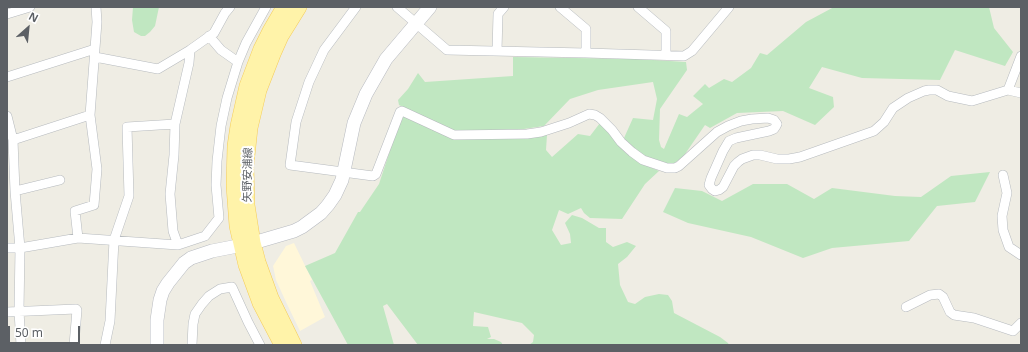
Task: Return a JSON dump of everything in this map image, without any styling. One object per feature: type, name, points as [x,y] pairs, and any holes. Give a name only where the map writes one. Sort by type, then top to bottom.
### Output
[{"type":"main road","name":"矢野安浦線","points":[[284,7],[270,31],[247,86],[238,126],[235,152],[234,186],[235,206],[247,244],[294,345]]},
{"type":"main road","name":"矢野安浦線","points":[[282,345],[260,303],[246,265],[246,166],[250,128],[265,72],[281,36],[299,7]]},
{"type":"street","points":[[7,14],[30,7]]},
{"type":"street","points":[[78,238],[74,211],[94,205],[97,169],[90,115],[97,22],[96,7]]},
{"type":"street","points":[[7,248],[20,248],[78,238],[178,245],[205,236],[219,218],[216,185],[217,161],[221,126],[227,98],[238,62],[246,43],[266,7]]},
{"type":"street","points":[[356,7],[324,50],[309,82],[296,122],[290,165],[374,176],[400,112],[402,111],[454,135],[527,134],[541,132],[589,114],[595,115],[600,118],[632,152],[644,160],[667,168],[675,168],[680,166],[717,132],[728,126],[752,119],[768,118],[774,120],[777,124],[774,129],[729,141],[723,151],[709,185],[716,191],[723,187],[734,166],[742,159],[753,155],[777,159],[789,159],[874,131],[884,122],[893,108],[908,98],[924,91],[937,90],[948,96],[972,101],[1008,90],[1021,92]]},
{"type":"street","points":[[397,7],[447,50],[684,56],[692,51],[723,9]]},
{"type":"street","points":[[157,345],[157,320],[163,291],[177,271],[191,258],[212,251],[247,244],[294,231],[321,213],[335,195],[341,183],[354,123],[366,94],[386,59],[430,7]]},
{"type":"street","points":[[497,51],[498,14],[504,7]]},
{"type":"street","points":[[560,7],[586,29],[586,53]]},
{"type":"street","points":[[638,7],[666,31],[666,55]]},
{"type":"street","points":[[7,77],[95,53],[158,69],[190,50],[214,33],[227,9]]},
{"type":"street","points":[[209,36],[221,50],[238,62]]},
{"type":"street","points":[[178,245],[173,231],[170,194],[176,124],[189,63],[190,50]]},
{"type":"street","points":[[1008,90],[1021,56]]},
{"type":"street","points":[[13,140],[90,115]]},
{"type":"street","points":[[7,116],[13,140],[15,191],[20,248],[19,311],[21,345]]},
{"type":"street","points":[[105,345],[110,321],[114,240],[129,196],[127,127],[176,124]]},
{"type":"street","points":[[1002,175],[1007,193],[1002,216],[1003,230],[1009,247],[1021,255]]},
{"type":"street","points":[[15,191],[60,180]]},
{"type":"street","points":[[192,345],[195,314],[209,296],[220,289],[232,287],[260,345]]},
{"type":"street","points":[[906,307],[930,295],[939,294],[943,297],[950,312],[954,315],[974,318],[1014,331],[1021,323]]},
{"type":"street","points":[[7,312],[76,309],[74,345]]},
{"type":"shaded area","points":[[294,243],[312,280],[310,281],[325,317],[300,331],[276,280],[273,266],[286,246]]},
{"type":"green space","points":[[133,7],[159,7],[155,26],[145,36],[141,36],[134,32],[132,20]]},
{"type":"green space","points":[[834,7],[989,7],[994,28],[1013,52],[1005,66],[955,50],[940,80],[862,78],[822,67],[809,88],[833,97],[834,107],[815,125],[783,111],[737,113],[710,128],[705,125],[683,157],[673,164],[661,163],[637,153],[624,138],[633,118],[653,120],[657,99],[653,82],[598,90],[570,99],[544,126],[517,130],[451,130],[399,105],[398,100],[408,89],[418,73],[425,82],[513,76],[513,57],[638,59],[686,62],[687,70],[660,109],[659,140],[661,147],[664,149],[679,114],[687,117],[703,104],[693,96],[705,84],[709,88],[724,79],[732,82],[751,68],[760,53],[767,55],[806,22]]},
{"type":"green space","points":[[405,115],[451,136],[512,137],[547,135],[546,150],[552,157],[578,134],[590,136],[600,123],[626,153],[641,163],[659,171],[645,184],[622,219],[590,218],[581,208],[568,214],[559,210],[552,230],[561,245],[571,243],[570,234],[565,223],[572,215],[582,218],[599,228],[606,228],[606,242],[613,247],[627,242],[636,246],[627,257],[618,264],[620,285],[628,302],[635,304],[645,297],[659,294],[668,295],[672,301],[674,313],[720,337],[729,345],[529,345],[533,342],[534,335],[522,323],[474,312],[473,326],[488,327],[491,337],[487,339],[494,339],[501,342],[503,345],[418,345],[387,304],[383,306],[394,345],[348,345],[305,266],[335,253],[358,212],[360,212],[379,184],[401,117]]},
{"type":"green space","points":[[990,172],[975,202],[937,206],[909,241],[832,248],[803,258],[751,237],[688,223],[663,212],[675,188],[702,191],[722,201],[753,184],[787,184],[814,199],[832,188],[895,196],[921,197],[951,176]]}]
